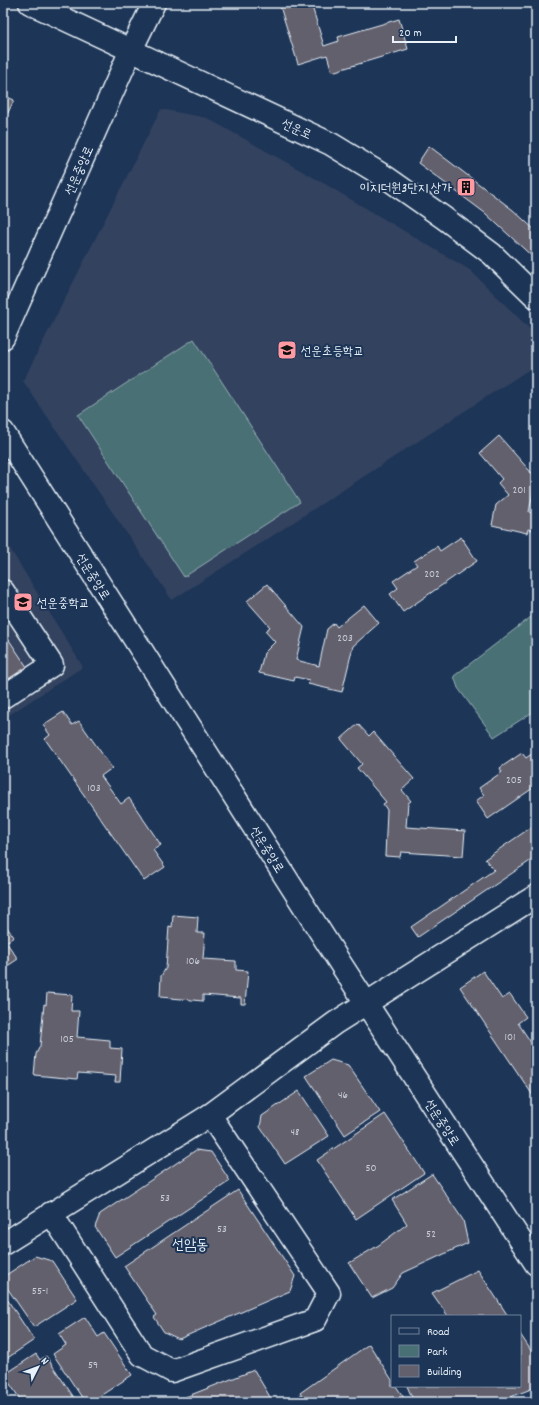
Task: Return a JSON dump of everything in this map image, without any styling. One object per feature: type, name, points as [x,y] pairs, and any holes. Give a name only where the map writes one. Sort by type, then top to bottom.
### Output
[{"type":"street","name":"선운로","points":[[30,3],[331,144],[387,178],[444,218],[492,254],[536,296]]},
{"type":"street","name":"선운중앙로","points":[[3,338],[131,50],[154,3]]},
{"type":"street","name":"선운중앙로","points":[[3,432],[366,1003],[536,1264]]},
{"type":"street","points":[[3,591],[52,665],[3,697]]},
{"type":"street","points":[[3,1244],[210,1115],[335,1023],[536,896]]},
{"type":"street","points":[[51,1213],[142,1355],[172,1371],[315,1320],[329,1293],[210,1115]]},
{"type":"shaded area","name":"선운초등학교","points":[[161,109],[207,118],[320,181],[470,270],[536,335],[536,365],[172,600],[23,381]]},
{"type":"shaded area","name":"선운중학교","points":[[3,537],[83,667],[3,719]]},
{"type":"green space","points":[[194,339],[300,502],[184,577],[78,415]]},
{"type":"green space","points":[[531,617],[536,625],[536,710],[494,737],[458,688],[454,676]]},
{"type":"building","points":[[279,3],[311,3],[324,46],[339,41],[338,37],[399,19],[408,49],[332,72],[327,55],[298,64]]},
{"type":"building","points":[[3,95],[14,100],[3,123]]},
{"type":"building","name":"이지더원3단지 상가","points":[[429,146],[513,210],[536,231],[536,260],[485,213],[418,163]]},
{"type":"building","points":[[499,436],[536,478],[529,512],[536,514],[536,531],[528,529],[527,533],[492,525],[496,505],[508,495],[498,483],[502,479],[480,453]]},
{"type":"building","points":[[461,537],[477,561],[403,612],[390,594],[398,588],[393,581],[417,565],[414,561],[437,546],[440,551]]},
{"type":"building","points":[[267,584],[304,627],[296,660],[319,666],[327,629],[334,623],[337,627],[364,605],[379,623],[353,646],[342,692],[308,684],[309,680],[295,677],[294,681],[259,673],[264,653],[275,642],[265,631],[270,627],[247,601]]},
{"type":"building","points":[[3,631],[29,670],[3,687]]},
{"type":"building","points":[[63,712],[72,725],[79,721],[112,768],[101,776],[121,804],[129,798],[161,845],[153,850],[165,867],[144,881],[45,739],[50,735],[43,725]]},
{"type":"building","points":[[358,724],[369,736],[373,732],[414,779],[402,790],[411,801],[408,803],[406,827],[465,831],[463,856],[401,852],[400,857],[385,856],[387,810],[383,804],[386,802],[357,768],[362,764],[341,739]]},
{"type":"building","points":[[536,751],[536,786],[488,819],[476,801],[484,795],[479,788],[502,772],[500,768],[522,753],[526,758]]},
{"type":"building","points":[[536,824],[536,857],[418,937],[411,927],[494,870],[485,859]]},
{"type":"building","points":[[173,915],[198,917],[197,933],[205,933],[203,959],[236,961],[236,970],[248,971],[245,1004],[241,1004],[241,998],[203,995],[203,1001],[160,997],[161,976],[166,968],[169,926],[172,927]]},
{"type":"building","points":[[3,922],[14,937],[6,942],[18,959],[3,969]]},
{"type":"building","points":[[483,971],[502,999],[510,994],[526,1017],[518,1023],[536,1050],[536,1100],[460,987]]},
{"type":"building","points":[[47,993],[72,995],[71,1011],[79,1011],[77,1037],[110,1040],[110,1048],[122,1049],[120,1082],[115,1082],[116,1076],[78,1073],[77,1079],[34,1075],[36,1054],[40,1046],[44,1004],[46,1005]]},
{"type":"building","points":[[331,1060],[348,1065],[380,1112],[345,1135],[306,1076]]},
{"type":"building","points":[[299,1091],[329,1136],[285,1164],[260,1127],[262,1116]]},
{"type":"building","points":[[385,1114],[424,1173],[356,1219],[317,1160]]},
{"type":"building","points":[[196,1150],[211,1152],[230,1181],[115,1257],[95,1227],[100,1214]]},
{"type":"building","points":[[432,1174],[463,1220],[468,1243],[403,1273],[392,1288],[372,1298],[349,1263],[379,1245],[407,1224],[392,1200]]},
{"type":"building","points":[[238,1190],[295,1276],[290,1291],[179,1339],[164,1332],[154,1317],[157,1315],[124,1266]]},
{"type":"building","points":[[35,1256],[52,1261],[77,1299],[34,1327],[3,1282],[3,1277]]},
{"type":"building","points":[[478,1270],[507,1315],[447,1315],[432,1293]]},
{"type":"building","points":[[3,1293],[34,1340],[3,1361]]},
{"type":"building","points":[[85,1317],[98,1337],[104,1333],[132,1375],[91,1402],[85,1402],[53,1354],[66,1345],[59,1334]]},
{"type":"building","points":[[521,1336],[536,1358],[536,1387],[498,1402],[414,1402],[407,1387],[521,1387]]},
{"type":"building","points":[[369,1344],[391,1378],[391,1387],[397,1387],[404,1398],[400,1401],[401,1402],[306,1402],[300,1393]]},
{"type":"building","points":[[36,1354],[40,1360],[46,1356],[77,1402],[22,1402],[4,1375]]},
{"type":"building","points":[[254,1370],[273,1402],[185,1402],[183,1398]]},
{"type":"place","name":"이지더원3단지 상가","points":[[466,187]]},
{"type":"place","name":"선운초등학교","points":[[287,350]]},
{"type":"place","name":"선운중학교","points":[[23,602]]},
{"type":"district","name":"선암동","points":[[190,1244]]}]
